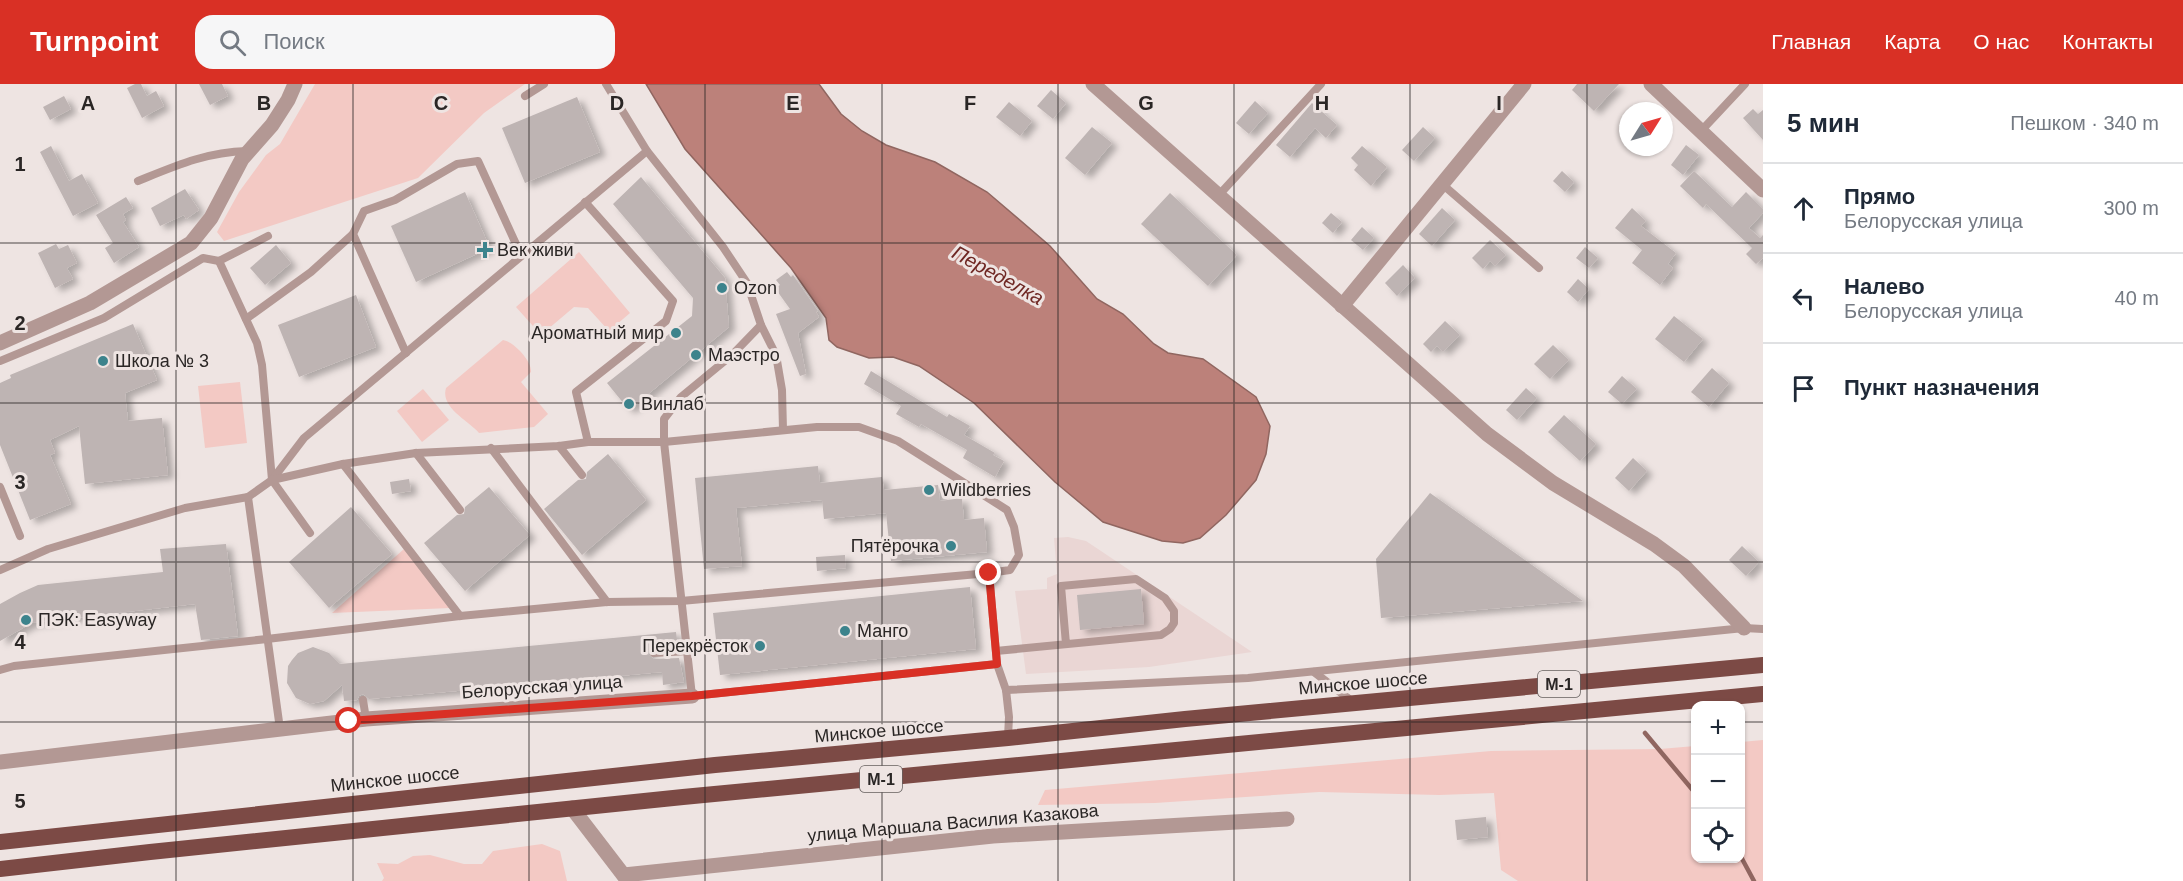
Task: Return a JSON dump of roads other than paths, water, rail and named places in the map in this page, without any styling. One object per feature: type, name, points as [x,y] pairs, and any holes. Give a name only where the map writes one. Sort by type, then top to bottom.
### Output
[{"type":"highway","name":"Минское шоссе","points":[[0,842],[680,769],[1763,665]]},
{"type":"highway","name":"М-1","points":[[0,870],[572,808],[1763,694]]},
{"type":"street","points":[[0,343],[90,303],[191,243],[211,218],[249,151],[272,125],[295,84]]},
{"type":"street","points":[[1093,84],[1487,434],[1553,483],[1654,543],[1684,566],[1744,628]]},
{"type":"street","points":[[1342,306],[1524,84]]},
{"type":"street","points":[[1652,84],[1763,190]]},
{"type":"street","name":"Белорусская улица","points":[[0,762],[366,719],[692,696]]},
{"type":"street","points":[[572,808],[626,878]]},
{"type":"street","name":"улица Маршала Василия Казакова","points":[[626,878],[993,836],[1287,819]]},
{"type":"lane","points":[[525,96],[544,84]]},
{"type":"lane","points":[[606,84],[647,152],[723,247],[747,283],[761,325],[776,355],[782,390],[783,430]]},
{"type":"lane","points":[[1218,196],[1321,84]]},
{"type":"lane","points":[[1701,131],[1745,84]]},
{"type":"lane","points":[[138,181],[195,158],[226,152],[249,151]]},
{"type":"lane","points":[[0,570],[48,549],[185,508],[248,496],[272,480],[304,438],[647,152]]},
{"type":"lane","points":[[246,319],[311,272],[353,234],[364,211],[395,200],[457,164],[478,161],[521,255]]},
{"type":"lane","points":[[1442,184],[1539,268]]},
{"type":"lane","points":[[585,202],[673,301],[666,321],[576,392],[588,442]]},
{"type":"lane","points":[[353,234],[405,353]]},
{"type":"lane","points":[[0,361],[104,318],[203,258],[219,261],[268,236]]},
{"type":"lane","points":[[219,261],[257,343],[262,365],[272,480],[310,533]]},
{"type":"lane","points":[[692,696],[664,442],[664,419],[681,397],[732,355],[761,325]]},
{"type":"lane","points":[[0,670],[26,664],[460,616],[607,602],[681,601],[989,573],[1010,570],[1018,555],[1014,527],[1007,510],[898,441],[859,427],[816,427],[664,442],[588,442],[559,446],[416,453],[343,464],[272,480]]},
{"type":"lane","points":[[559,446],[582,475]]},
{"type":"lane","points":[[490,448],[607,602]]},
{"type":"lane","points":[[416,453],[460,510]]},
{"type":"lane","points":[[343,464],[460,616]]},
{"type":"lane","points":[[0,487],[20,536]]},
{"type":"lane","points":[[248,496],[280,729]]},
{"type":"lane","points":[[989,573],[997,664],[1006,690],[1009,717],[1008,738]]},
{"type":"lane","points":[[996,651],[1161,635],[1174,623],[1174,611],[1165,598],[1136,579],[1061,586],[1066,644]]},
{"type":"lane","points":[[1006,690],[1248,678],[1744,628],[1763,629]]},
{"type":"lane","points":[[654,653],[688,651]]},
{"type":"lane","name":"Белорусская улица","points":[[692,696],[997,664]]},
{"type":"lane","points":[[1314,672],[1355,703]]},
{"type":"lane","points":[[363,700],[366,719]]},
{"type":"water","points":[[646,84],[819,84],[841,114],[862,131],[886,145],[935,162],[987,192],[1050,246],[1097,299],[1123,314],[1154,344],[1168,353],[1203,359],[1256,397],[1270,426],[1266,454],[1256,480],[1226,515],[1200,538],[1183,543],[1162,541],[1103,522],[1055,482],[974,403],[919,366],[893,357],[869,358],[837,347],[829,340],[826,318],[791,268],[685,149]]},
{"type":"waterway","name":"Переделка","points":[[1645,733],[1691,788]]},
{"type":"waterway","name":"Переделка","points":[[1744,863],[1754,881]]},
{"type":"place","name":"Век живи","points":[[485,250]]},
{"type":"place","name":"Ozon","points":[[722,288]]},
{"type":"place","name":"Ароматный мир","points":[[676,333]]},
{"type":"place","name":"Маэстро","points":[[696,355]]},
{"type":"place","name":"Школа № 3","points":[[103,361]]},
{"type":"place","name":"Винлаб","points":[[629,404]]},
{"type":"place","name":"Wildberries","points":[[929,490]]},
{"type":"place","name":"Пятёрочка","points":[[951,546]]},
{"type":"place","name":"ПЭК: Easyway","points":[[26,620]]},
{"type":"place","name":"Манго","points":[[845,631]]},
{"type":"place","name":"Перекрёсток","points":[[760,646]]}]
